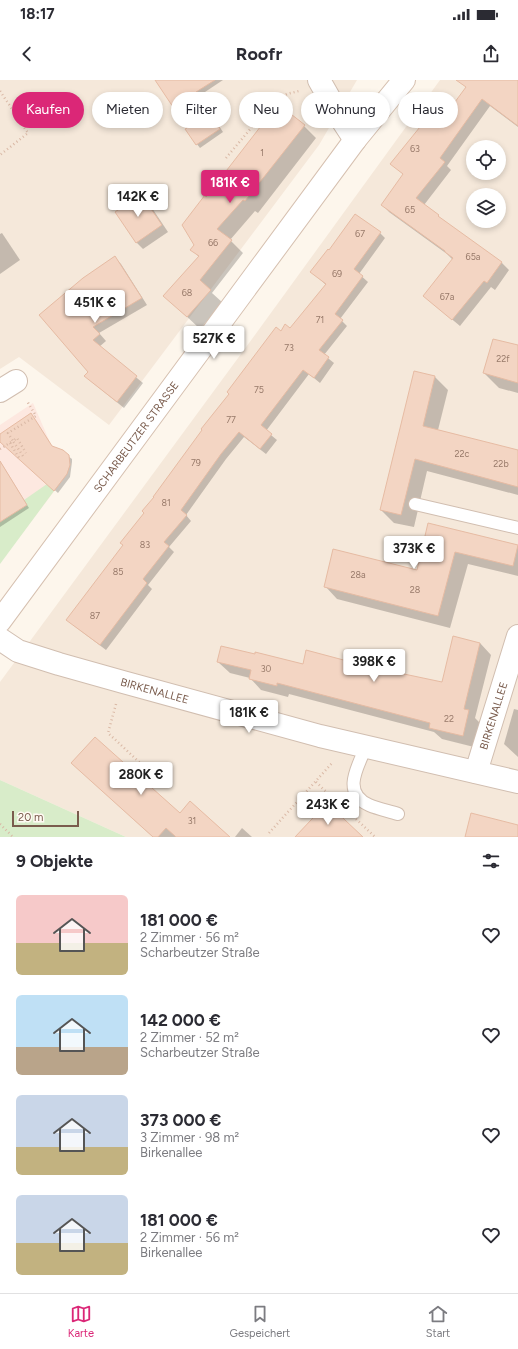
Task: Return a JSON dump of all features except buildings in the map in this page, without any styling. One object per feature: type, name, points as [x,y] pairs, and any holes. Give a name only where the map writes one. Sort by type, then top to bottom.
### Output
[{"type":"street","points":[[318,80],[355,140]]},
{"type":"street","name":"SCHARBEUTZER STRASSE","points":[[0,622],[355,140],[404,80]]},
{"type":"street","name":"BIRKENALLEE","points":[[476,772],[518,636]]},
{"type":"street","name":"BIRKENALLEE","points":[[0,639],[18,651],[123,682],[359,745],[518,782]]},
{"type":"lane","points":[[415,504],[518,528]]},
{"type":"lane","points":[[359,745],[353,782],[354,792],[368,805],[398,814]]},
{"type":"path","points":[[0,91],[28,133],[0,155]]},
{"type":"path","points":[[226,158],[251,128]]},
{"type":"path","points":[[19,458],[8,433],[34,417]]},
{"type":"path","points":[[0,449],[17,438],[26,453]]},
{"type":"path","points":[[11,442],[23,456]]},
{"type":"path","points":[[123,682],[108,733],[165,786]]},
{"type":"path","points":[[269,833],[359,745]]},
{"type":"path","points":[[0,824],[13,837]]},
{"type":"shaded area","points":[[0,80],[357,80],[350,92],[301,92],[301,128],[329,128],[319,145],[109,425],[19,357],[0,369]]},
{"type":"shaded area","points":[[440,80],[518,80],[518,837],[126,837],[0,780],[0,682],[405,128],[458,128],[458,92],[431,92]]},
{"type":"shaded area","points":[[33,403],[65,477],[0,562],[0,425]]},
{"type":"green space","points":[[47,484],[54,491],[0,564],[0,522],[24,500]]},
{"type":"green space","points":[[0,780],[126,837],[0,837]]}]
